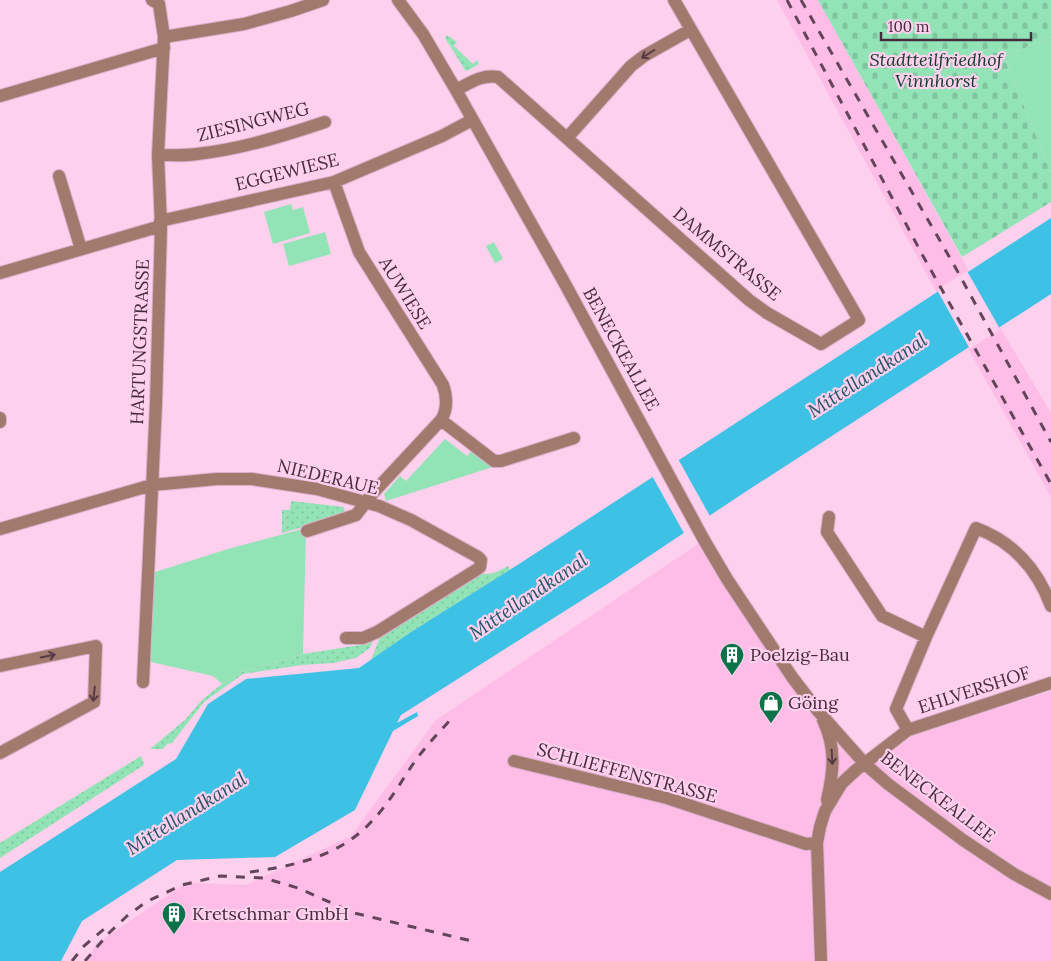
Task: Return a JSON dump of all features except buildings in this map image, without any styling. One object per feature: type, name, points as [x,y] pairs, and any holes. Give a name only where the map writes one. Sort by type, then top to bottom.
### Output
[{"type":"street","points":[[0,96],[164,43],[244,24],[323,0]]},
{"type":"street","name":"BENECKEALLEE","points":[[398,0],[423,34],[456,90],[564,282],[704,542],[792,677],[818,711],[865,764],[888,784],[963,840],[1014,874],[1051,894]]},
{"type":"street","name":"DAMMSTRASSE","points":[[456,90],[489,75],[498,77],[749,300],[767,314],[821,344],[859,320],[674,0]]},
{"type":"street","name":"HARTUNGSTRASSE","points":[[143,682],[161,223],[158,155],[164,43],[158,1]]},
{"type":"street","points":[[568,138],[631,66],[644,56],[690,30]]},
{"type":"street","name":"EGGEWIESE","points":[[0,273],[161,223],[334,182],[442,136],[472,120]]},
{"type":"street","name":"ZIESINGWEG","points":[[158,155],[195,154],[227,150],[279,137],[325,122]]},
{"type":"street","points":[[59,176],[81,249]]},
{"type":"street","name":"AUWIESE","points":[[307,531],[356,515],[373,493],[441,420],[446,409],[447,396],[442,385],[358,252],[334,182]]},
{"type":"street","points":[[441,420],[494,461],[501,461],[574,438]]},
{"type":"street","name":"NIEDERAUE","points":[[0,529],[152,485],[217,479],[252,479],[317,489],[379,506],[411,520],[478,557],[481,564],[476,570],[377,632],[363,638],[346,638]]},
{"type":"street","points":[[829,517],[827,532],[882,616],[926,637]]},
{"type":"street","name":"EHLVERSHOF","points":[[908,730],[896,709],[926,637],[976,528],[994,535],[1012,548],[1026,562],[1044,589],[1051,606]]},
{"type":"street","points":[[0,666],[96,646],[94,702],[0,754]]},
{"type":"street","name":"EHLVERSHOF","points":[[824,811],[842,783],[908,730],[1051,683]]},
{"type":"street","name":"BENECKEALLEE","points":[[818,711],[827,729],[833,754],[831,779],[817,843],[821,961]]},
{"type":"street","name":"SCHLIEFFENSTRASSE","points":[[514,761],[667,798],[806,844],[817,843]]},
{"type":"shaded area","points":[[777,0],[818,0],[1004,334],[1051,413],[1051,497],[931,282]]},
{"type":"shaded area","points":[[704,540],[778,653],[865,764],[916,735],[1051,691],[1051,961],[87,961],[96,944],[186,883],[246,885],[351,836],[436,720]]},
{"type":"green space","name":"Stadtteilfriedhof Vinnhorst","points":[[818,0],[1051,0],[1051,37],[1004,57],[1051,172],[1051,202],[962,257]]},
{"type":"green space","points":[[447,35],[457,42],[454,46],[473,64],[477,60],[479,64],[467,71],[465,70],[445,38]]},
{"type":"green space","points":[[1051,37],[1051,172],[1004,57]]},
{"type":"green space","points":[[291,204],[293,210],[303,207],[310,233],[273,244],[264,212]]},
{"type":"green space","points":[[325,232],[331,254],[289,266],[283,244]]},
{"type":"green space","points":[[494,242],[503,259],[495,263],[486,246]]},
{"type":"green space","points":[[445,439],[467,456],[473,449],[496,466],[386,501],[384,494],[400,476],[406,481]]},
{"type":"green space","points":[[291,501],[344,507],[345,515],[282,533],[282,510],[290,510]]},
{"type":"green space","points":[[306,528],[303,654],[242,672],[222,684],[213,676],[151,662],[152,573],[228,549]]},
{"type":"green space","points":[[508,566],[510,570],[411,632],[371,660],[380,633],[477,573],[493,573]]},
{"type":"green space","points":[[374,637],[370,648],[356,658],[333,663],[302,665],[243,674],[204,702],[172,743],[167,744],[163,749],[150,749],[185,720],[202,700],[222,684],[242,672],[303,654],[360,645]]},
{"type":"green space","points":[[141,756],[144,765],[0,858],[0,843]]},
{"type":"water","name":"Mittellandkanal","points":[[1051,218],[1051,294],[736,498],[609,583],[401,715],[397,723],[417,712],[418,716],[393,731],[355,810],[275,857],[177,860],[82,921],[61,961],[0,961],[0,872],[176,759],[208,704],[246,679],[359,668],[411,632],[519,564]]},
{"type":"pier","points":[[967,271],[1000,329],[970,349],[937,290]]},
{"type":"pier","points":[[677,457],[711,518],[685,535],[651,474]]},
{"type":"railway","points":[[787,0],[923,256],[1051,484]]},
{"type":"railway","points":[[801,0],[954,265],[1051,442]]},
{"type":"railway","points":[[250,872],[299,863],[315,858],[331,851],[359,834],[384,807],[418,757],[453,717]]},
{"type":"railway","points":[[85,961],[109,933],[146,902],[182,885],[220,876],[264,878],[298,888],[354,913],[472,941]]},
{"type":"railway","points":[[72,961],[84,946],[110,924]]},
{"type":"place","name":"Poelzig-Bau","points":[[732,676]]},
{"type":"place","name":"Göing","points":[[771,724]]},
{"type":"place","name":"Kretschmar GmbH","points":[[174,935]]}]
